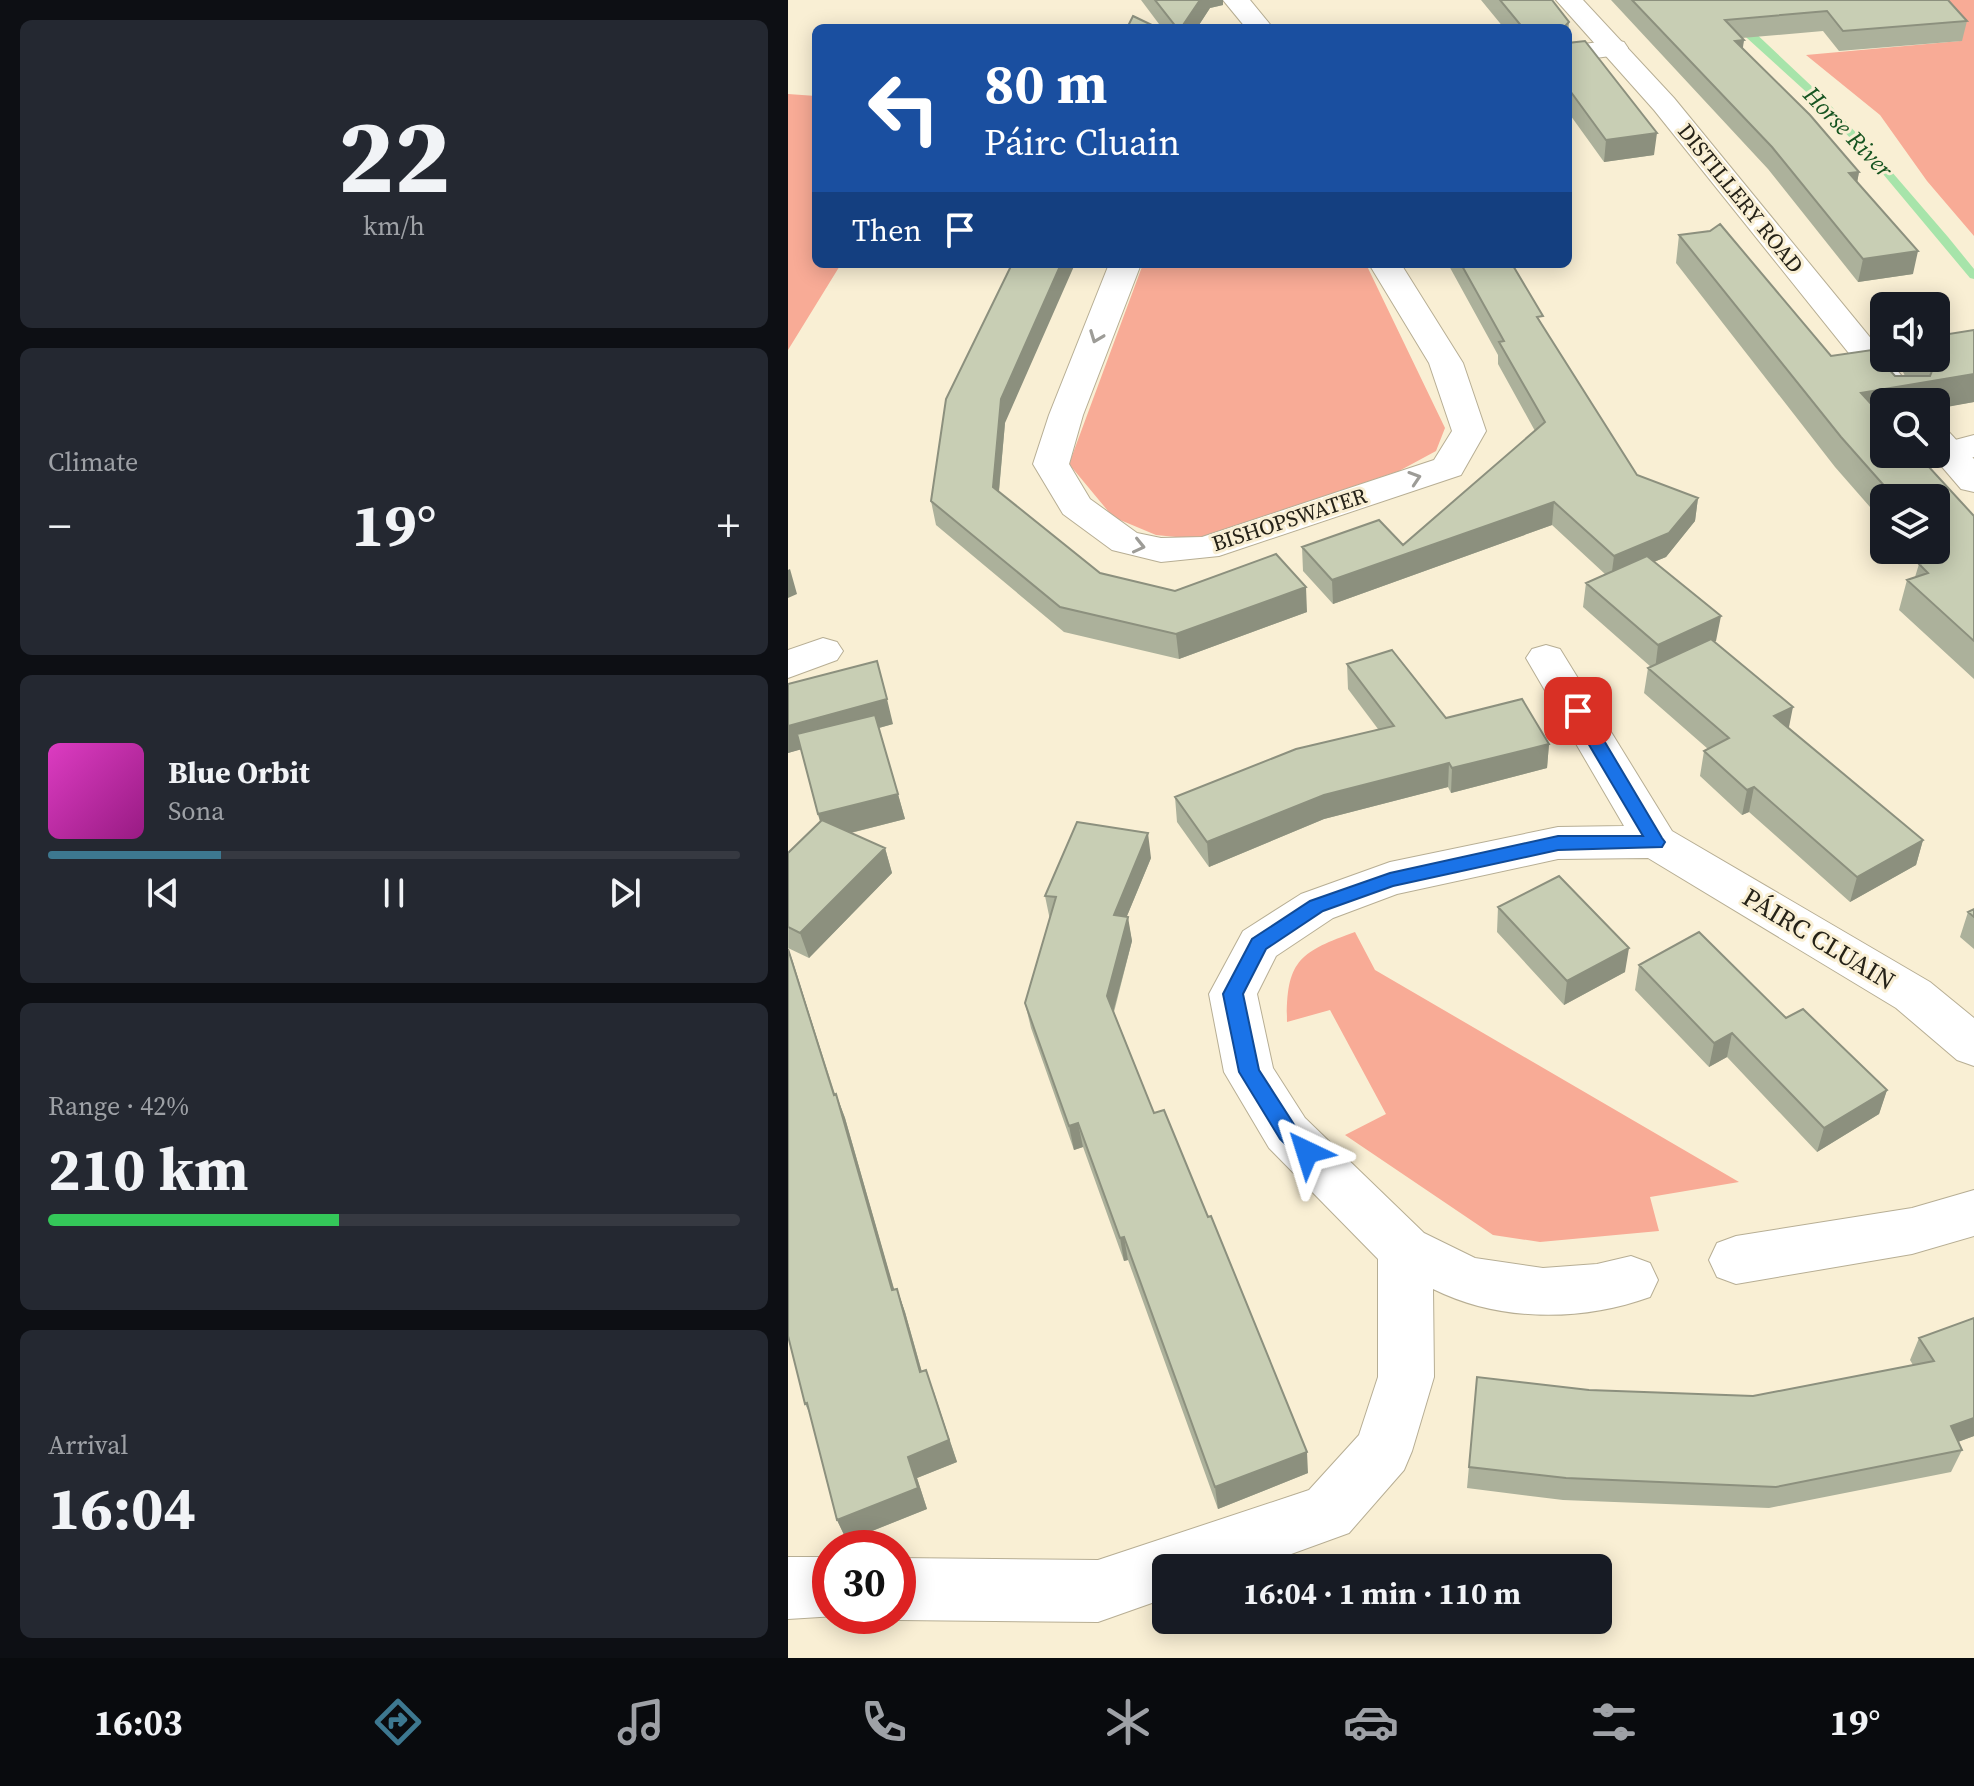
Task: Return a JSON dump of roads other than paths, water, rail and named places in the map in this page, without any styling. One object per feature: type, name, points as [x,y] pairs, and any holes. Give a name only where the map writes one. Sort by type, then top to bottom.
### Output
[{"type":"street","points":[[1236,0],[1257,24]]},
{"type":"street","name":"DISTILLERY ROAD","points":[[1569,0],[1615,48],[1894,388]]},
{"type":"street","points":[[1572,53],[1615,48]]},
{"type":"street","name":"BISHOPSWATER","points":[[1123,268],[1066,415],[1051,464],[1076,506],[1125,542],[1161,550],[1206,548],[1448,467],[1469,431],[1446,363],[1387,268]]},
{"type":"street","points":[[1953,446],[1974,481]]},
{"type":"street","name":"PÁIRC CLUAIN","points":[[1546,658],[1656,842],[1913,995],[1974,1046]]},
{"type":"street","points":[[1631,1280],[1597,1288],[1543,1292],[1469,1281],[1405,1250],[1287,1133],[1249,1072],[1233,994],[1259,944],[1317,906],[1390,879],[1558,843],[1656,842]]},
{"type":"street","points":[[1736,1260],[1912,1231],[1974,1213]]},
{"type":"street","points":[[916,1589],[1098,1591],[1328,1513],[1383,1451],[1406,1377],[1405,1250]]},
{"type":"street","points":[[788,1588],[812,1588]]},
{"type":"waterway","name":"Horse River","points":[[1710,0],[1782,62],[1850,130],[1974,276]]}]
